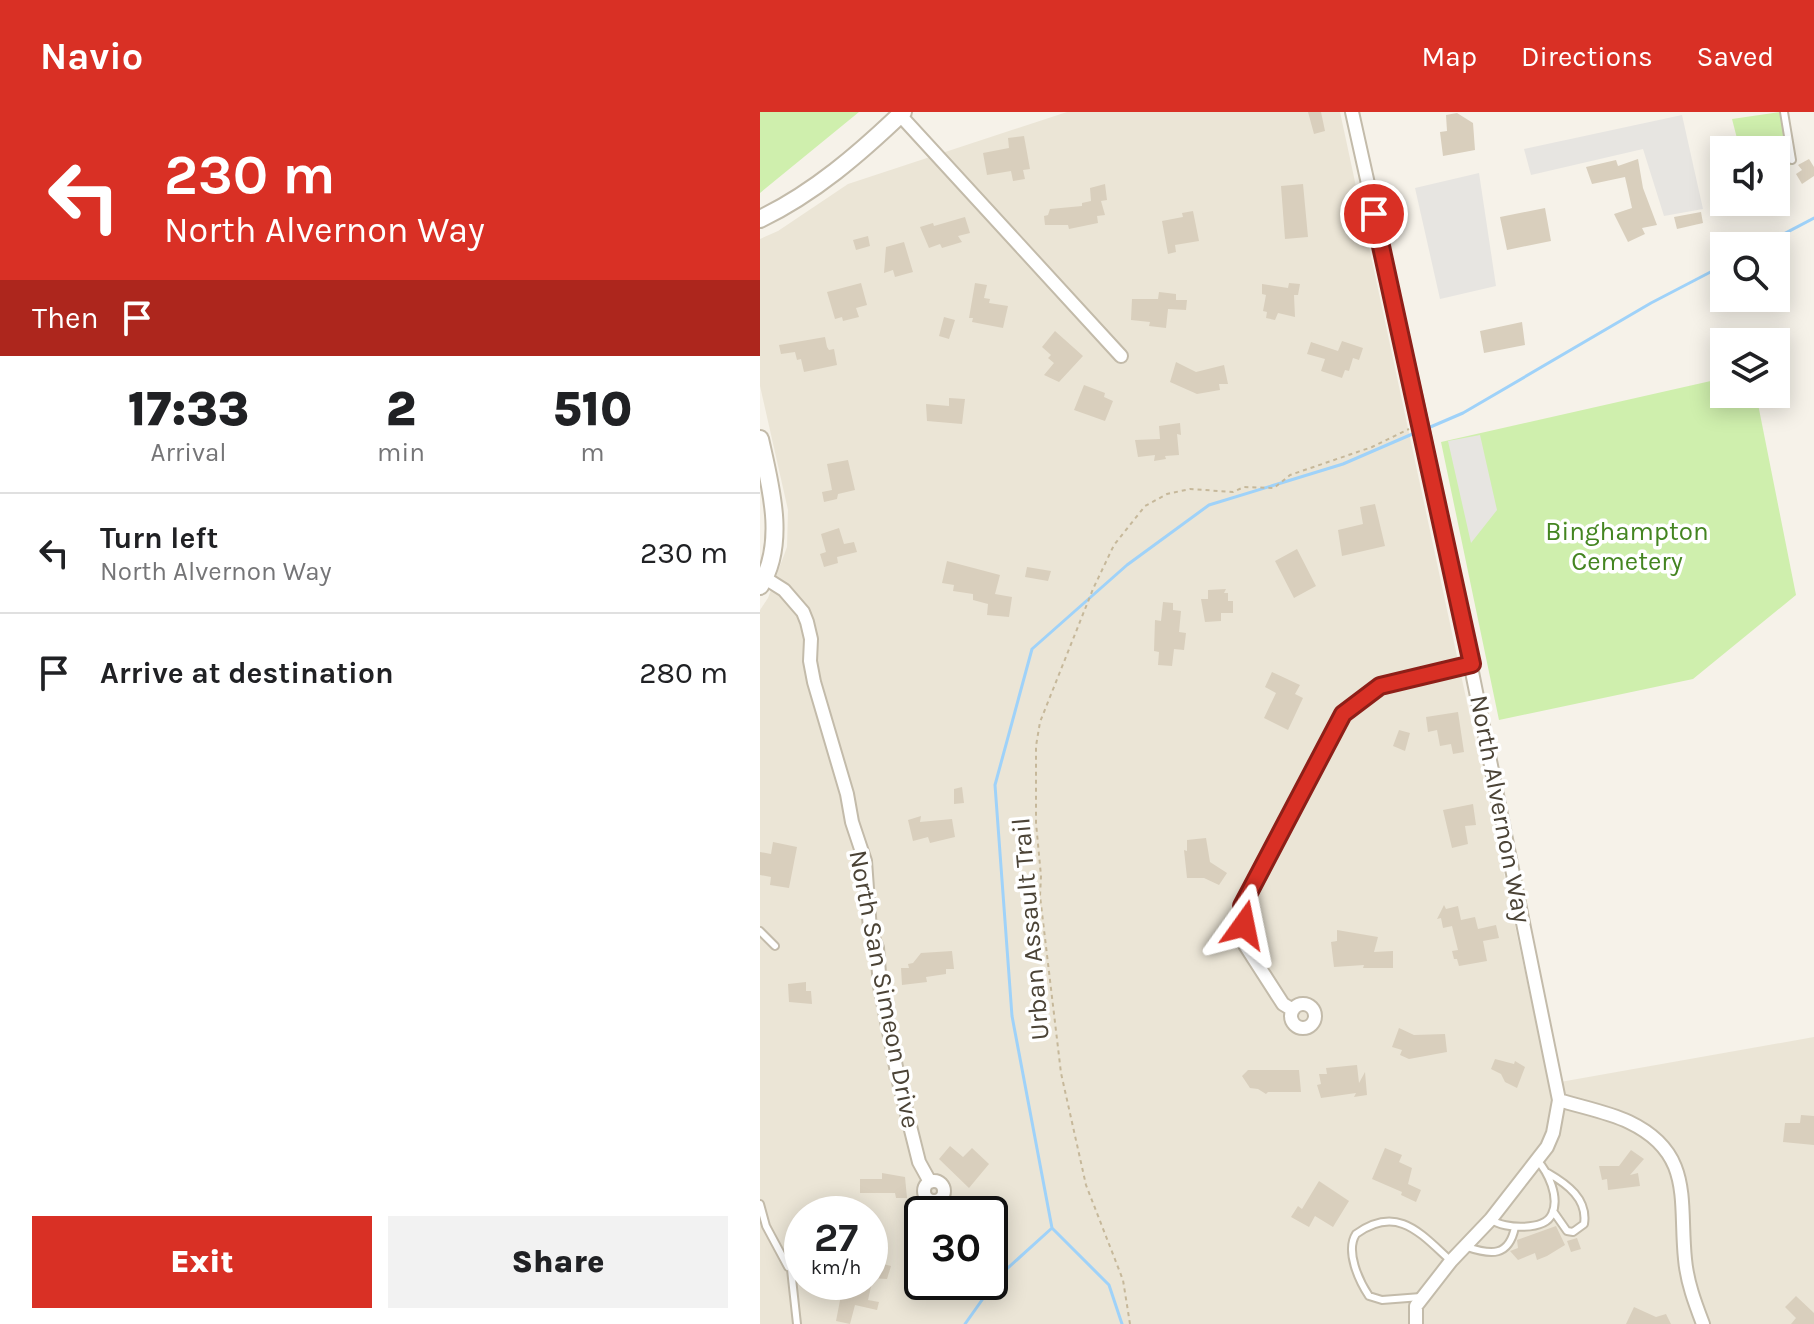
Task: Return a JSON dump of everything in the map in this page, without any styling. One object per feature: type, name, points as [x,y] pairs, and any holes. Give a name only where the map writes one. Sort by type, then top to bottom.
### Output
[{"type":"street","name":"North Alvernon Way","points":[[1352,112],[1472,664],[1559,1100],[1553,1133],[1537,1160],[1416,1306],[1416,1324]]},
{"type":"street","points":[[760,219],[788,206],[829,177],[901,113],[1121,356]]},
{"type":"street","points":[[760,439],[775,504],[774,539],[763,582]]},
{"type":"street","name":"North San Simeon Drive","points":[[763,582],[784,590],[803,612],[807,622],[814,682],[865,861],[870,930],[877,948],[880,986],[899,1082],[919,1162],[930,1182]]},
{"type":"street","points":[[1293,1010],[1283,1004],[1245,945],[1242,906],[1343,714],[1380,686],[1472,664]]},
{"type":"street","points":[[1559,1100],[1629,1122],[1659,1142],[1678,1170],[1684,1206],[1685,1259],[1693,1297],[1703,1324]]},
{"type":"lane","points":[[1784,112],[1792,160]]},
{"type":"lane","points":[[760,931],[775,946]]},
{"type":"lane","points":[[1537,1160],[1580,1200],[1584,1224],[1573,1232],[1567,1231],[1553,1211],[1548,1173]]},
{"type":"lane","points":[[760,1204],[766,1226],[784,1261]]},
{"type":"lane","points":[[1491,1219],[1505,1227],[1515,1227],[1542,1222],[1553,1211]]},
{"type":"lane","points":[[1423,1297],[1382,1300],[1369,1296],[1352,1255],[1351,1246],[1356,1234],[1378,1224],[1411,1225],[1451,1261]]},
{"type":"lane","points":[[1465,1246],[1485,1252],[1503,1249],[1510,1244],[1515,1227]]},
{"type":"lane","points":[[794,1300],[797,1324]]},
{"type":"path","name":"Urban Assault Trail","points":[[1130,1324],[1123,1280],[1086,1185],[1061,1073],[1040,896],[1036,823],[1036,746],[1040,722],[1093,589],[1114,545],[1145,506],[1167,494],[1190,489],[1233,492],[1244,487],[1274,488],[1290,475],[1372,447],[1421,424]]},
{"type":"shaded area","points":[[1067,112],[1340,112],[1549,1084],[1814,1037],[1814,1324],[760,1324],[760,610],[768,598],[787,547],[788,510],[760,386],[760,239],[778,231],[848,184]]},
{"type":"shaded area","points":[[1682,115],[1703,209],[1664,216],[1643,149],[1531,175],[1524,149]]},
{"type":"shaded area","points":[[1479,173],[1496,286],[1440,299],[1415,188]]},
{"type":"shaded area","points":[[1480,435],[1497,510],[1471,543],[1448,441]]},
{"type":"green space","points":[[760,112],[859,112],[760,193]]},
{"type":"green space","points":[[1780,112],[1785,136],[1736,136],[1732,119]]},
{"type":"green space","name":"Binghampton Cemetery","points":[[1710,381],[1710,408],[1759,408],[1796,595],[1693,679],[1499,720],[1441,442]]},
{"type":"building","points":[[1308,112],[1321,112],[1325,131],[1314,134]]},
{"type":"building","points":[[1457,113],[1473,123],[1475,150],[1443,156],[1440,132],[1447,131],[1446,115]]},
{"type":"building","points":[[1024,136],[1030,169],[1023,170],[1025,179],[1013,181],[1011,171],[987,175],[983,153],[1009,148],[1008,138]]},
{"type":"building","points":[[1638,159],[1643,188],[1657,225],[1642,228],[1645,234],[1628,242],[1614,214],[1632,208],[1625,177],[1592,184],[1586,167],[1616,160],[1618,166]]},
{"type":"building","points":[[1809,159],[1814,167],[1814,176],[1802,184],[1796,174],[1802,170],[1798,165]]},
{"type":"building","points":[[1105,184],[1107,200],[1101,201],[1105,215],[1097,216],[1098,223],[1069,229],[1068,225],[1045,225],[1044,216],[1050,209],[1082,206],[1082,203],[1091,201],[1090,188]]},
{"type":"building","points":[[1303,184],[1308,237],[1285,239],[1281,186]]},
{"type":"building","points":[[1545,208],[1551,241],[1507,250],[1500,217]]},
{"type":"building","points":[[1193,211],[1199,241],[1175,245],[1176,252],[1168,254],[1162,221],[1183,217],[1182,213]]},
{"type":"building","points":[[1701,212],[1703,223],[1677,229],[1674,217]]},
{"type":"building","points":[[965,217],[970,233],[958,236],[962,242],[929,248],[920,227]]},
{"type":"building","points":[[868,236],[870,246],[856,250],[853,240]]},
{"type":"building","points":[[904,242],[913,272],[895,277],[893,270],[884,273],[886,247]]},
{"type":"building","points":[[861,283],[867,305],[856,308],[859,317],[843,321],[842,317],[835,319],[827,292]]},
{"type":"building","points":[[975,283],[987,285],[984,298],[990,299],[989,303],[1008,306],[1003,328],[972,322],[973,318],[969,318]]},
{"type":"building","points":[[1289,283],[1300,284],[1298,295],[1294,295],[1295,317],[1278,313],[1275,320],[1266,318],[1267,312],[1263,311],[1266,295],[1262,294],[1262,284],[1288,288]]},
{"type":"building","points":[[1159,292],[1176,294],[1176,300],[1187,300],[1186,310],[1168,309],[1166,328],[1131,320],[1132,299],[1158,299]]},
{"type":"building","points":[[944,317],[955,320],[949,339],[939,336]]},
{"type":"building","points":[[1522,322],[1525,345],[1484,353],[1480,331]]},
{"type":"building","points":[[1055,331],[1083,356],[1059,382],[1044,375],[1054,363],[1042,347]]},
{"type":"building","points":[[825,337],[829,350],[834,349],[837,365],[804,372],[801,359],[797,360],[795,352],[781,354],[779,345]]},
{"type":"building","points":[[1342,341],[1363,348],[1359,360],[1353,358],[1349,371],[1345,370],[1342,378],[1321,371],[1325,359],[1307,354],[1311,342],[1338,351]]},
{"type":"building","points":[[1176,362],[1196,372],[1224,365],[1228,384],[1219,384],[1220,390],[1197,394],[1170,382]]},
{"type":"building","points":[[1084,385],[1105,393],[1104,397],[1113,401],[1105,421],[1074,410]]},
{"type":"building","points":[[949,398],[965,399],[962,424],[927,421],[926,404],[949,406]]},
{"type":"building","points":[[1180,423],[1181,435],[1177,434],[1179,455],[1154,461],[1155,455],[1138,457],[1135,440],[1160,439],[1159,426]]},
{"type":"building","points":[[848,460],[855,490],[838,494],[837,499],[824,502],[822,492],[832,490],[827,464]]},
{"type":"building","points":[[1375,504],[1385,546],[1342,556],[1338,530],[1363,524],[1360,507]]},
{"type":"building","points":[[839,528],[844,544],[854,542],[857,552],[837,557],[838,563],[824,567],[820,554],[826,552],[821,534]]},
{"type":"building","points":[[1297,549],[1316,586],[1294,598],[1275,561]]},
{"type":"building","points":[[947,561],[1000,575],[995,594],[1012,597],[1009,617],[987,615],[988,604],[973,600],[973,594],[953,591],[954,585],[942,583]]},
{"type":"building","points":[[1027,567],[1051,571],[1048,581],[1025,577]]},
{"type":"building","points":[[1226,589],[1224,593],[1228,593],[1228,601],[1233,601],[1233,613],[1221,613],[1221,621],[1205,622],[1201,599],[1208,599],[1208,590]]},
{"type":"building","points":[[1163,602],[1173,603],[1173,610],[1181,611],[1179,632],[1186,633],[1184,650],[1174,649],[1172,666],[1158,665],[1159,652],[1154,651],[1155,620],[1161,621]]},
{"type":"building","points":[[1272,672],[1300,685],[1295,694],[1303,698],[1288,730],[1264,718],[1276,693],[1265,687]]},
{"type":"building","points":[[1458,712],[1464,752],[1453,754],[1451,744],[1440,746],[1437,730],[1428,732],[1426,717]]},
{"type":"building","points":[[1399,730],[1410,733],[1405,751],[1393,746]]},
{"type":"building","points":[[962,787],[964,803],[954,804],[954,789]]},
{"type":"building","points":[[1473,804],[1476,825],[1465,826],[1468,844],[1452,848],[1443,810]]},
{"type":"building","points":[[921,816],[920,822],[952,819],[955,837],[930,843],[928,837],[913,841],[908,820]]},
{"type":"building","points":[[1206,838],[1210,862],[1227,873],[1219,885],[1204,878],[1187,878],[1184,850],[1187,851],[1187,840]]},
{"type":"building","points":[[773,842],[797,847],[789,888],[770,885],[771,877],[760,875],[760,852],[771,854]]},
{"type":"building","points":[[1444,905],[1446,909],[1458,906],[1461,920],[1475,917],[1478,929],[1496,925],[1499,938],[1483,941],[1487,961],[1459,966],[1452,951],[1458,950],[1452,926],[1443,928],[1441,918],[1437,919]]},
{"type":"building","points":[[1337,930],[1378,937],[1374,952],[1393,951],[1393,968],[1363,968],[1364,965],[1334,967],[1331,942],[1337,941]]},
{"type":"building","points":[[952,951],[954,969],[946,969],[946,974],[926,977],[927,982],[902,985],[901,968],[909,968],[908,964],[913,963],[921,953]]},
{"type":"building","points":[[806,982],[806,991],[811,991],[812,1004],[789,1002],[788,984]]},
{"type":"building","points":[[1399,1028],[1414,1035],[1445,1034],[1447,1052],[1409,1059],[1400,1055],[1402,1050],[1392,1047]]},
{"type":"building","points":[[1495,1059],[1514,1064],[1515,1061],[1525,1067],[1517,1088],[1491,1069]]},
{"type":"building","points":[[1357,1065],[1359,1083],[1365,1072],[1367,1095],[1354,1097],[1356,1093],[1321,1098],[1317,1085],[1321,1084],[1319,1074],[1327,1074],[1326,1068]]},
{"type":"building","points":[[1248,1070],[1299,1070],[1301,1092],[1266,1094],[1250,1088],[1242,1076]]},
{"type":"building","points":[[1801,1115],[1814,1116],[1814,1145],[1783,1142],[1785,1123],[1800,1123]]},
{"type":"building","points":[[950,1146],[963,1157],[972,1148],[989,1164],[969,1188],[939,1159]]},
{"type":"building","points":[[1385,1148],[1402,1155],[1399,1162],[1412,1168],[1408,1184],[1421,1190],[1416,1202],[1372,1179]]},
{"type":"building","points":[[1631,1150],[1644,1159],[1630,1175],[1638,1173],[1640,1186],[1608,1190],[1607,1179],[1602,1180],[1599,1166],[1619,1166]]},
{"type":"building","points":[[882,1173],[905,1177],[907,1196],[896,1198],[895,1193],[860,1193],[860,1179],[882,1179]]},
{"type":"building","points":[[1319,1181],[1349,1201],[1333,1227],[1315,1216],[1309,1227],[1291,1217],[1298,1206],[1302,1209]]},
{"type":"building","points":[[1556,1226],[1565,1245],[1547,1256],[1537,1260],[1535,1253],[1518,1260],[1510,1251],[1518,1248],[1517,1240]]},
{"type":"building","points":[[1577,1238],[1581,1249],[1571,1252],[1567,1241]]},
{"type":"building","points":[[1796,1296],[1814,1313],[1814,1324],[1791,1324],[1796,1318],[1785,1307]]},
{"type":"building","points":[[840,1300],[879,1302],[877,1310],[855,1305],[850,1324],[836,1321]]},
{"type":"building","points":[[1634,1307],[1656,1317],[1666,1314],[1671,1324],[1626,1324]]},
{"type":"waterway","points":[[1788,232],[1814,218]]},
{"type":"waterway","points":[[1428,428],[1463,413],[1651,303],[1710,272]]},
{"type":"waterway","points":[[1122,1324],[1109,1285],[1052,1228],[1012,1016],[995,785],[1032,649],[1127,565],[1209,505],[1343,464],[1417,432]]},
{"type":"waterway","points":[[965,1324],[999,1276],[1052,1228]]},
{"type":"route","points":[[1244,925],[1242,906],[1343,714],[1380,686],[1472,664],[1374,214]]}]
